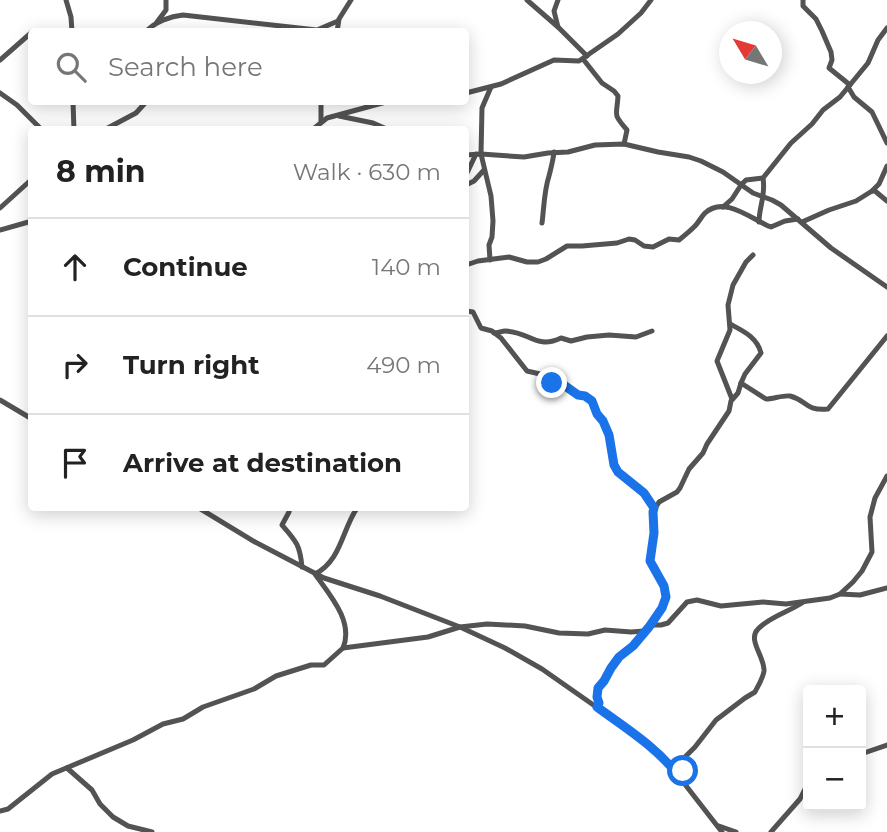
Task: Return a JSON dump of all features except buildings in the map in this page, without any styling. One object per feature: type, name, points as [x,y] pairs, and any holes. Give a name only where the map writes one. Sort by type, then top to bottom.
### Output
[{"type":"street","points":[[65,0],[72,28]]},
{"type":"street","points":[[155,24],[166,10],[166,0]]},
{"type":"street","points":[[337,28],[338,21],[351,0]]},
{"type":"street","points":[[527,0],[558,27],[602,83],[616,93],[618,96],[615,113],[627,130],[624,144]]},
{"type":"street","points":[[558,0],[554,11],[558,27]]},
{"type":"street","points":[[469,92],[491,87],[554,60],[579,61],[585,58],[618,34],[652,0]]},
{"type":"street","points":[[803,0],[803,6],[816,19],[831,52],[829,68],[872,112],[887,143]]},
{"type":"street","points":[[149,28],[174,16],[186,15],[300,28]]},
{"type":"street","points":[[322,28],[338,21]]},
{"type":"street","points":[[759,222],[764,197],[763,178],[791,143],[823,110],[840,97],[868,63],[878,40],[887,28]]},
{"type":"street","points":[[0,60],[28,36]]},
{"type":"street","points":[[469,170],[478,154],[482,108],[491,87]]},
{"type":"street","points":[[0,93],[38,126]]},
{"type":"street","points":[[73,105],[74,126]]},
{"type":"street","points":[[112,126],[136,113],[143,105]]},
{"type":"street","points":[[321,105],[321,121]]},
{"type":"street","points":[[316,126],[321,121],[372,105]]},
{"type":"street","points":[[339,116],[380,126]]},
{"type":"street","points":[[469,155],[518,157],[624,144],[689,157],[723,172],[753,193],[781,205],[831,248],[887,287]]},
{"type":"street","points":[[542,223],[554,152]]},
{"type":"street","points":[[478,154],[490,194],[493,221],[489,260]]},
{"type":"street","points":[[469,264],[509,257],[538,262],[567,246],[617,243],[629,239],[653,247],[664,240],[679,240],[694,228],[706,212],[718,207],[746,214],[771,228],[785,220],[800,221],[856,201],[880,184],[887,166]]},
{"type":"street","points":[[469,184],[484,170]]},
{"type":"street","points":[[722,207],[732,199],[746,180],[763,178]]},
{"type":"street","points":[[0,208],[28,183]]},
{"type":"street","points":[[872,191],[887,201]]},
{"type":"street","points":[[0,230],[28,222]]},
{"type":"street","points":[[732,399],[717,361],[730,330],[728,305],[733,285],[753,255]]},
{"type":"street","points":[[469,311],[473,312],[481,328],[492,331],[504,341],[527,371],[540,374],[550,382],[561,383],[592,401],[609,435],[614,465],[618,472],[644,493],[654,508]]},
{"type":"street","points":[[597,707],[598,688],[619,657],[633,646],[647,629],[662,608],[666,597],[664,586],[650,561],[654,508],[680,488],[729,411],[745,374],[761,353],[759,346],[747,333],[730,324]]},
{"type":"street","points":[[494,333],[504,331],[521,334],[542,343],[561,338],[571,341],[609,335],[636,337],[652,331]]},
{"type":"street","points":[[741,383],[766,399],[787,396],[812,410],[828,409],[887,336]]},
{"type":"street","points":[[0,400],[28,417]]},
{"type":"street","points":[[343,648],[496,623],[525,625],[559,633],[588,634],[605,630],[631,632],[668,623],[683,605],[692,600],[721,606],[757,602],[786,604],[830,598],[840,594],[853,582],[872,552],[870,517],[875,498],[887,476]]},
{"type":"street","points":[[204,511],[315,575],[380,596],[460,627],[531,663],[644,740],[665,759],[722,832]]},
{"type":"street","points":[[289,511],[282,525],[298,545],[302,568]]},
{"type":"street","points":[[315,575],[324,570],[330,562],[355,511]]},
{"type":"street","points":[[0,811],[8,809],[52,774],[133,740],[163,724],[183,719],[203,707],[254,689],[276,676],[311,665],[324,665],[343,648],[347,638],[345,624],[338,608],[315,575]]},
{"type":"street","points":[[840,594],[860,595],[887,588]]},
{"type":"street","points":[[679,776],[683,771],[682,760],[716,720],[755,692],[764,669],[753,636],[755,632],[770,620],[805,601]]},
{"type":"street","points":[[866,752],[887,745]]},
{"type":"street","points":[[66,768],[92,790],[100,804],[113,817],[128,826],[152,832]]},
{"type":"street","points":[[771,832],[803,794]]},
{"type":"street","points":[[718,826],[736,832]]},
{"type":"route","points":[[552,383],[561,383],[593,402],[609,435],[614,465],[618,472],[644,493],[654,508],[650,561],[666,592],[665,601],[649,627],[633,646],[619,657],[598,688],[597,707],[644,740],[679,776],[683,771]]}]
